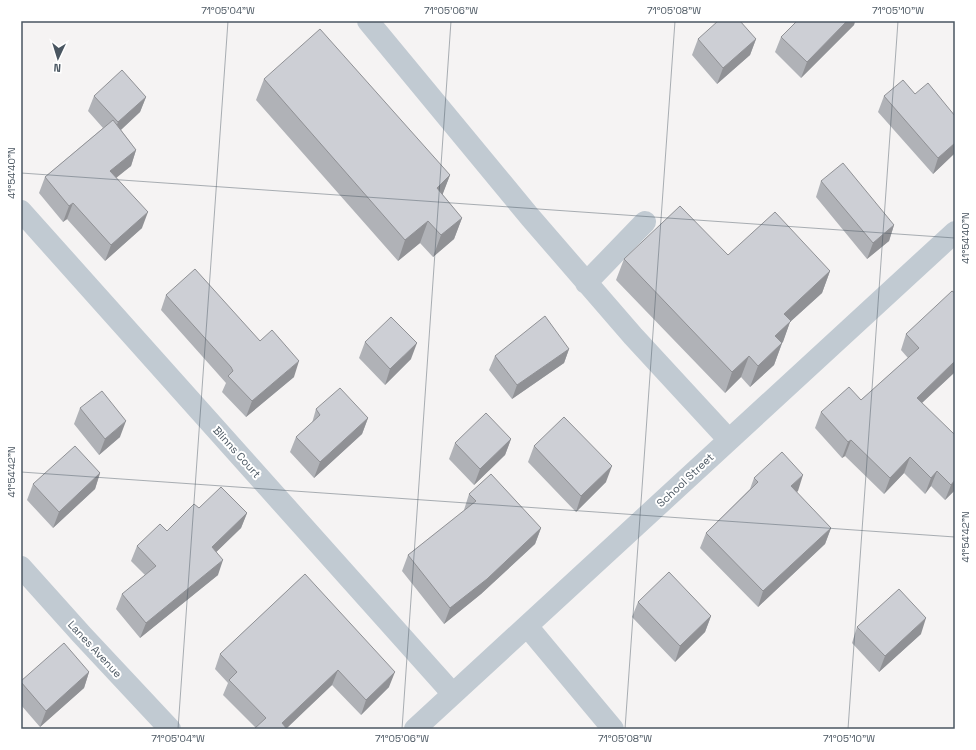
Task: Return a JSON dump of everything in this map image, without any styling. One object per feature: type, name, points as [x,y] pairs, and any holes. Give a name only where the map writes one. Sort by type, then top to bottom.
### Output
[{"type":"street","points":[[368,21],[586,283],[632,336],[729,440]]},
{"type":"street","name":"Blinns Court","points":[[21,211],[453,694]]},
{"type":"street","points":[[586,283],[645,222]]},
{"type":"street","name":"School Street","points":[[415,729],[955,232]]},
{"type":"street","name":"Lanes Avenue","points":[[21,566],[82,636],[170,729]]},
{"type":"street","points":[[527,626],[613,729]]},
{"type":"building","points":[[718,21],[740,21],[756,39],[723,68],[698,39]]},
{"type":"building","points":[[797,21],[847,21],[807,62],[781,37]]},
{"type":"building","points":[[320,29],[450,175],[437,188],[462,218],[441,235],[428,221],[405,240],[264,79]]},
{"type":"building","points":[[122,70],[146,97],[118,122],[94,96]]},
{"type":"building","points":[[903,80],[915,94],[928,83],[955,116],[955,143],[938,158],[884,96]]},
{"type":"building","points":[[113,120],[136,150],[110,171],[148,212],[111,245],[73,203],[69,206],[45,177]]},
{"type":"building","points":[[843,163],[894,225],[873,243],[821,181]]},
{"type":"building","points":[[680,206],[728,255],[775,212],[830,271],[784,314],[791,321],[775,336],[782,343],[758,366],[749,356],[732,372],[624,259]]},
{"type":"building","points":[[195,269],[260,341],[272,330],[299,361],[252,401],[228,376],[233,371],[231,367],[166,295]]},
{"type":"building","points":[[952,291],[955,293],[955,361],[917,398],[955,435],[955,480],[951,485],[937,471],[931,478],[910,457],[890,478],[851,440],[848,442],[821,412],[849,387],[861,400],[919,348],[906,334]]},
{"type":"building","points":[[545,316],[569,349],[517,385],[495,356]]},
{"type":"building","points":[[391,317],[417,343],[390,369],[365,342]]},
{"type":"building","points":[[340,388],[368,418],[320,462],[296,437],[320,415],[316,409]]},
{"type":"building","points":[[102,391],[126,421],[105,439],[80,408]]},
{"type":"building","points":[[486,413],[511,439],[480,469],[455,443]]},
{"type":"building","points":[[564,417],[612,466],[581,496],[534,446]]},
{"type":"building","points":[[75,446],[100,473],[59,512],[33,484]]},
{"type":"building","points":[[782,452],[803,475],[791,486],[831,528],[763,591],[706,533],[758,482],[754,478]]},
{"type":"building","points":[[491,474],[541,528],[487,579],[450,608],[408,555],[476,501],[469,494]]},
{"type":"building","points":[[221,487],[247,513],[212,547],[223,560],[146,623],[122,594],[156,566],[137,546],[160,524],[167,531],[194,504],[199,508]]},
{"type":"building","points":[[669,572],[711,616],[680,646],[638,602]]},
{"type":"building","points":[[305,574],[395,672],[366,700],[338,670],[282,723],[287,729],[254,729],[266,718],[229,680],[237,672],[220,654]]},
{"type":"building","points":[[899,589],[926,618],[885,656],[857,627]]},
{"type":"building","points":[[64,643],[89,672],[46,711],[21,681]]}]
